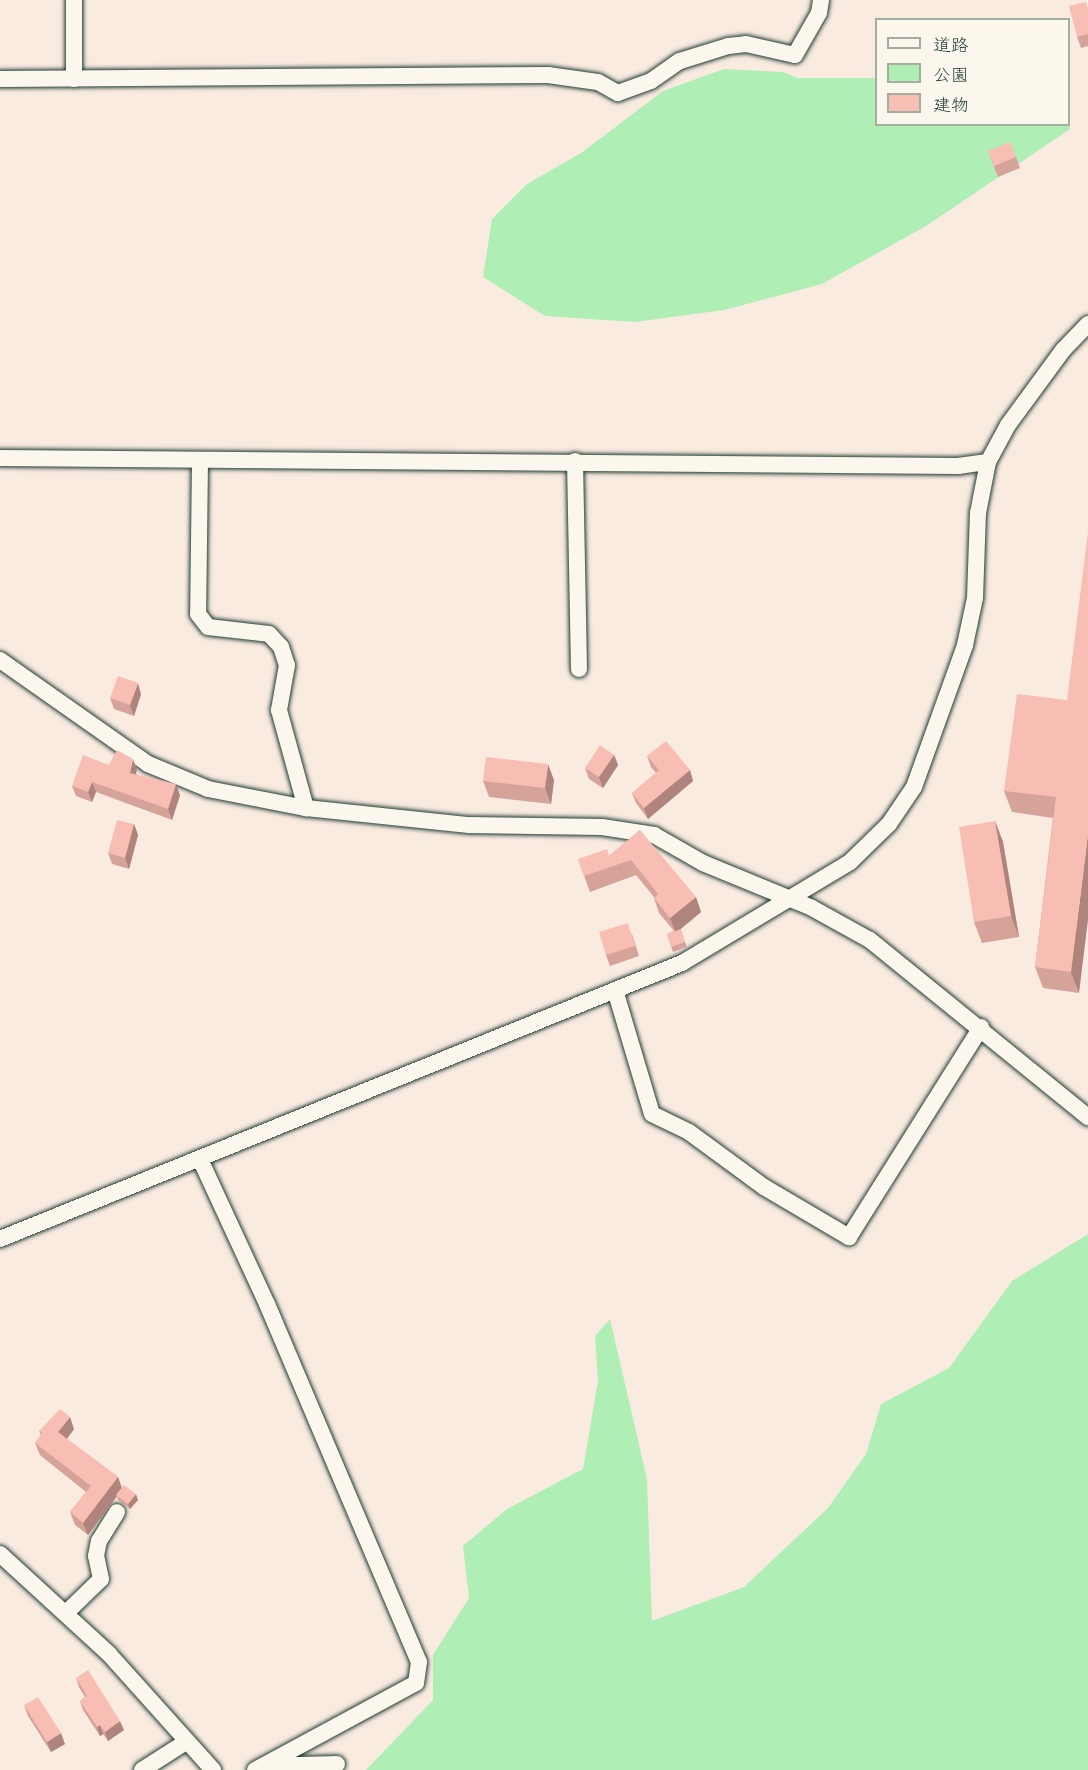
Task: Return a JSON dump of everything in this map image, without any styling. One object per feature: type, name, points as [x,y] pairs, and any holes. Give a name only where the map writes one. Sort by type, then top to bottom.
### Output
[{"type":"street","points":[[74,0],[74,79]]},
{"type":"street","points":[[0,79],[548,75],[598,82],[618,93],[651,81],[680,61],[728,46],[746,44],[795,55],[819,13],[821,0]]},
{"type":"street","points":[[0,1239],[704,952],[850,862],[889,824],[914,786],[971,625],[978,513],[988,462],[1008,425],[1063,350],[1088,324]]},
{"type":"street","points":[[0,458],[200,461],[575,461],[958,466],[988,462]]},
{"type":"street","points":[[200,461],[198,614],[203,624],[215,630],[269,634],[281,647],[286,665],[279,710],[306,808]]},
{"type":"street","points":[[575,461],[579,669]]},
{"type":"street","points":[[0,660],[158,770],[208,789],[306,808],[469,825],[602,826],[654,835],[742,881],[790,900],[870,940],[981,1027],[1088,1117]]},
{"type":"street","points":[[615,990],[652,1114],[689,1132],[764,1187],[849,1237],[981,1027]]},
{"type":"street","points":[[200,1159],[267,1304],[419,1662],[416,1683],[259,1768]]},
{"type":"street","points":[[67,1612],[101,1579],[96,1556],[99,1541],[108,1521],[117,1512]]},
{"type":"street","points":[[0,1554],[67,1612],[213,1770]]},
{"type":"street","points":[[142,1770],[186,1742]]},
{"type":"street","points":[[259,1768],[337,1764]]},
{"type":"green space","points":[[724,69],[783,72],[797,78],[875,78],[875,126],[1070,126],[1070,129],[926,226],[822,284],[724,310],[635,322],[545,316],[483,277],[492,219],[527,184],[581,153],[663,91]]},
{"type":"green space","points":[[1088,1234],[1088,1770],[366,1770],[433,1700],[433,1655],[469,1598],[463,1546],[507,1509],[583,1469],[598,1381],[595,1336],[610,1319],[647,1479],[652,1621],[744,1587],[828,1508],[866,1454],[881,1404],[949,1368],[1012,1281]]},
{"type":"building","points":[[1086,2],[1088,34],[1077,37],[1069,6]]},
{"type":"building","points":[[1010,142],[1016,157],[994,166],[988,151]]},
{"type":"building","points":[[1088,532],[1088,834],[1071,972],[1035,967],[1056,797],[1004,791],[1017,694],[1067,700]]},
{"type":"building","points":[[118,676],[138,683],[130,705],[110,698]]},
{"type":"building","points":[[666,741],[690,770],[644,808],[632,793],[659,770],[647,756]]},
{"type":"building","points":[[600,745],[614,755],[599,777],[585,768]]},
{"type":"building","points":[[117,750],[133,759],[130,773],[176,784],[168,809],[92,782],[88,792],[72,786],[83,755],[109,765]]},
{"type":"building","points":[[486,757],[548,764],[545,788],[483,781]]},
{"type":"building","points":[[117,820],[134,824],[125,858],[108,853]]},
{"type":"building","points":[[995,821],[1011,916],[974,922],[959,827]]},
{"type":"building","points":[[640,830],[696,897],[670,918],[654,898],[658,894],[631,860],[584,876],[578,859],[607,849],[609,856]]},
{"type":"building","points":[[628,923],[635,946],[606,955],[599,932]]},
{"type":"building","points":[[681,929],[685,942],[671,947],[667,934]]},
{"type":"building","points":[[60,1409],[70,1417],[58,1432],[118,1477],[83,1523],[70,1512],[91,1486],[35,1443],[42,1433],[39,1431]]},
{"type":"building","points":[[124,1485],[136,1494],[128,1504],[116,1495]]},
{"type":"building","points":[[88,1670],[120,1721],[105,1732],[100,1725],[97,1727],[80,1701],[87,1696],[76,1678]]},
{"type":"building","points":[[38,1697],[61,1733],[47,1742],[24,1705]]}]
